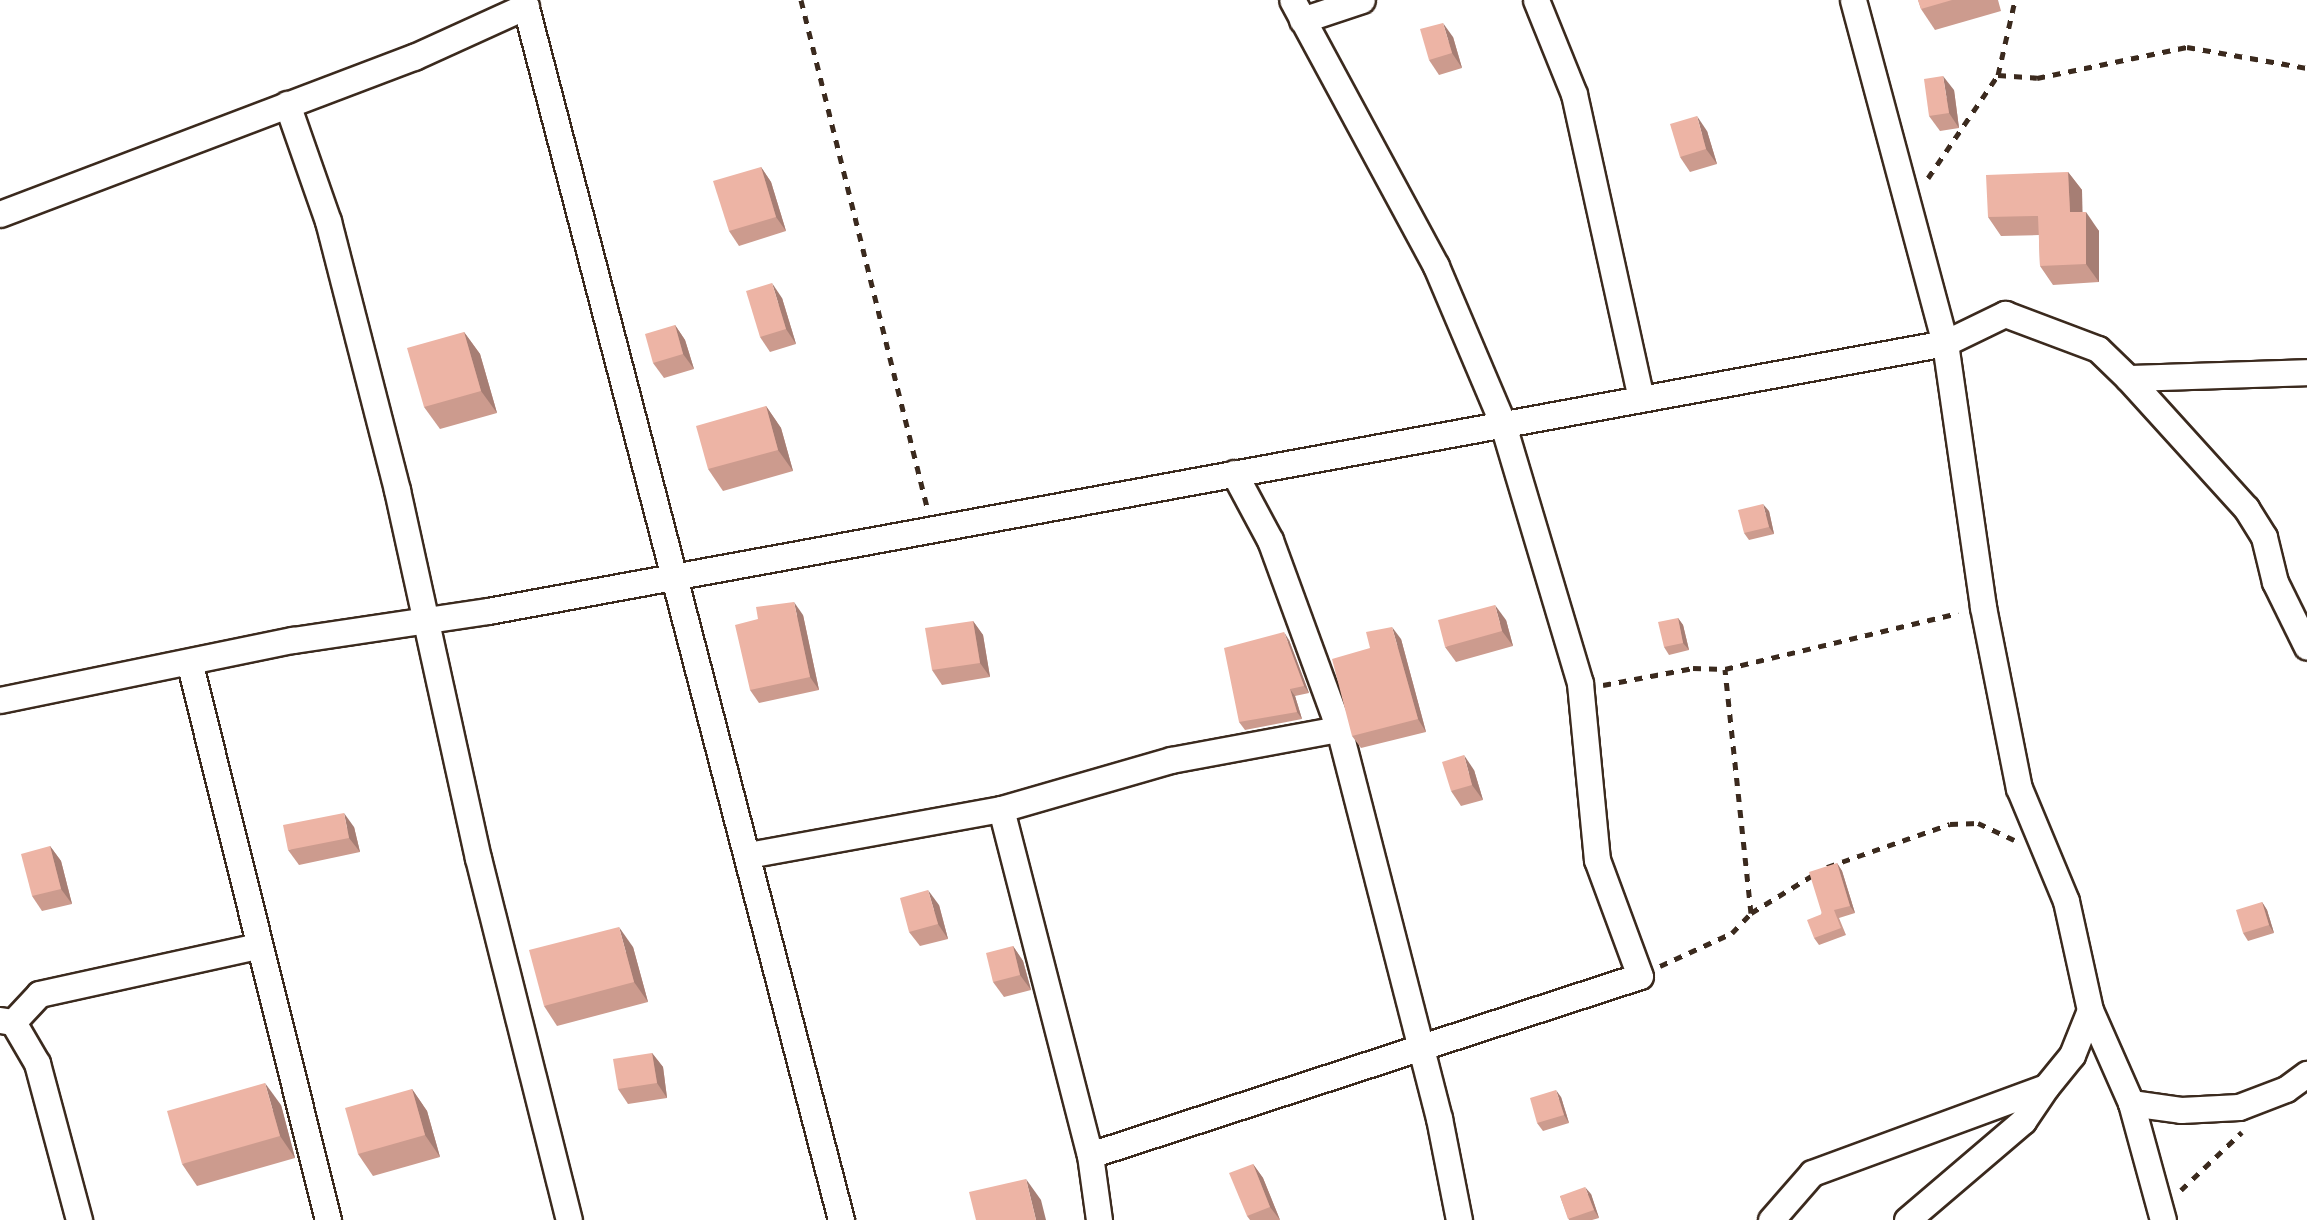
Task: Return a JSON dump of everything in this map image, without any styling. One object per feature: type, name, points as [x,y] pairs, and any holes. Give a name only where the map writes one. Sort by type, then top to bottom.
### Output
[{"type":"street","points":[[1090,1155],[1640,976],[1597,860],[1580,683],[1504,424],[1436,266],[1297,10],[1362,0]]},
{"type":"street","points":[[1536,0],[1574,94],[1640,399]]},
{"type":"street","points":[[1853,0],[1911,203],[1945,343],[1983,607],[2022,799],[2066,901],[2090,1010],[2131,1102],[2162,1214]]},
{"type":"street","points":[[0,214],[286,104],[525,3],[678,576],[842,1220]]},
{"type":"street","points":[[286,104],[328,221],[429,621],[478,858],[569,1220]]},
{"type":"street","points":[[0,700],[190,665],[293,640],[429,621],[1945,343],[2006,314],[2098,349],[2246,508],[2264,538],[2275,582],[2307,647]]},
{"type":"street","points":[[2128,378],[2307,372]]},
{"type":"street","points":[[1234,474],[1270,540],[1340,729],[1422,1050],[1458,1220]]},
{"type":"street","points":[[190,665],[328,1220]]},
{"type":"street","points":[[748,855],[1001,810],[1171,760],[1340,729]]},
{"type":"street","points":[[1001,810],[1090,1155],[1099,1220]]},
{"type":"street","points":[[79,1220],[37,1063],[6,1021],[40,994],[257,946]]},
{"type":"street","points":[[1907,1220],[2024,1121],[2072,1055],[2090,1010]]},
{"type":"street","points":[[2131,1102],[2181,1110],[2239,1106],[2286,1090],[2307,1074]]},
{"type":"street","points":[[1770,1220],[1812,1173],[2046,1088]]},
{"type":"path","points":[[801,0],[932,529]]},
{"type":"path","points":[[1911,203],[1998,76],[2015,0]]},
{"type":"path","points":[[1998,76],[2038,78],[2188,47],[2307,68]]},
{"type":"path","points":[[1580,683],[1725,669],[1983,607]]},
{"type":"path","points":[[1725,669],[1751,912]]},
{"type":"path","points":[[1640,976],[1732,933],[1751,912],[1845,856],[1950,824],[1978,823],[2029,850]]},
{"type":"path","points":[[2162,1214],[2244,1129]]},
{"type":"building","points":[[1918,0],[1952,0],[1921,9]]},
{"type":"building","points":[[1443,23],[1452,53],[1429,60],[1420,29]]},
{"type":"building","points":[[1943,76],[1949,113],[1929,116],[1924,79]]},
{"type":"building","points":[[1697,116],[1706,149],[1680,157],[1670,124]]},
{"type":"building","points":[[761,167],[776,217],[729,231],[713,181]]},
{"type":"building","points":[[2068,172],[2070,212],[2086,212],[2086,264],[2040,266],[2038,216],[1988,217],[1986,175]]},
{"type":"building","points":[[772,283],[786,329],[760,337],[746,291]]},
{"type":"building","points":[[675,325],[683,354],[653,363],[645,334]]},
{"type":"building","points":[[464,332],[481,391],[424,407],[407,348]]},
{"type":"building","points":[[766,406],[778,450],[708,469],[696,426]]},
{"type":"building","points":[[1763,504],[1769,527],[1744,533],[1738,510]]},
{"type":"building","points":[[794,602],[810,677],[750,690],[735,625],[758,619],[756,607]]},
{"type":"building","points":[[1495,605],[1502,631],[1445,647],[1438,620]]},
{"type":"building","points":[[1678,618],[1683,643],[1664,647],[1658,622]]},
{"type":"building","points":[[973,621],[980,663],[932,670],[925,628]]},
{"type":"building","points":[[1392,627],[1418,719],[1352,736],[1332,659],[1370,648],[1366,632]]},
{"type":"building","points":[[1284,632],[1304,686],[1290,689],[1297,712],[1239,722],[1224,648]]},
{"type":"building","points":[[1464,755],[1472,785],[1451,791],[1442,762]]},
{"type":"building","points":[[344,813],[349,838],[288,850],[283,825]]},
{"type":"building","points":[[50,846],[61,889],[32,896],[21,854]]},
{"type":"building","points":[[1837,863],[1850,906],[1834,910],[1841,928],[1814,938],[1807,920],[1822,914],[1809,872]]},
{"type":"building","points":[[928,890],[938,924],[909,932],[900,898]]},
{"type":"building","points":[[2262,902],[2269,925],[2243,933],[2236,910]]},
{"type":"building","points":[[619,927],[634,982],[544,1006],[529,950]]},
{"type":"building","points":[[1013,946],[1020,975],[993,982],[986,953]]},
{"type":"building","points":[[652,1053],[657,1083],[618,1089],[613,1059]]},
{"type":"building","points":[[265,1083],[280,1136],[182,1164],[167,1111]]},
{"type":"building","points":[[412,1089],[425,1135],[358,1154],[345,1108]]},
{"type":"building","points":[[1556,1090],[1564,1115],[1537,1123],[1530,1098]]},
{"type":"building","points":[[1253,1164],[1270,1207],[1247,1216],[1229,1173]]},
{"type":"building","points":[[1026,1179],[1036,1220],[976,1220],[969,1192]]},
{"type":"building","points":[[1585,1187],[1594,1210],[1568,1219],[1560,1196]]}]
